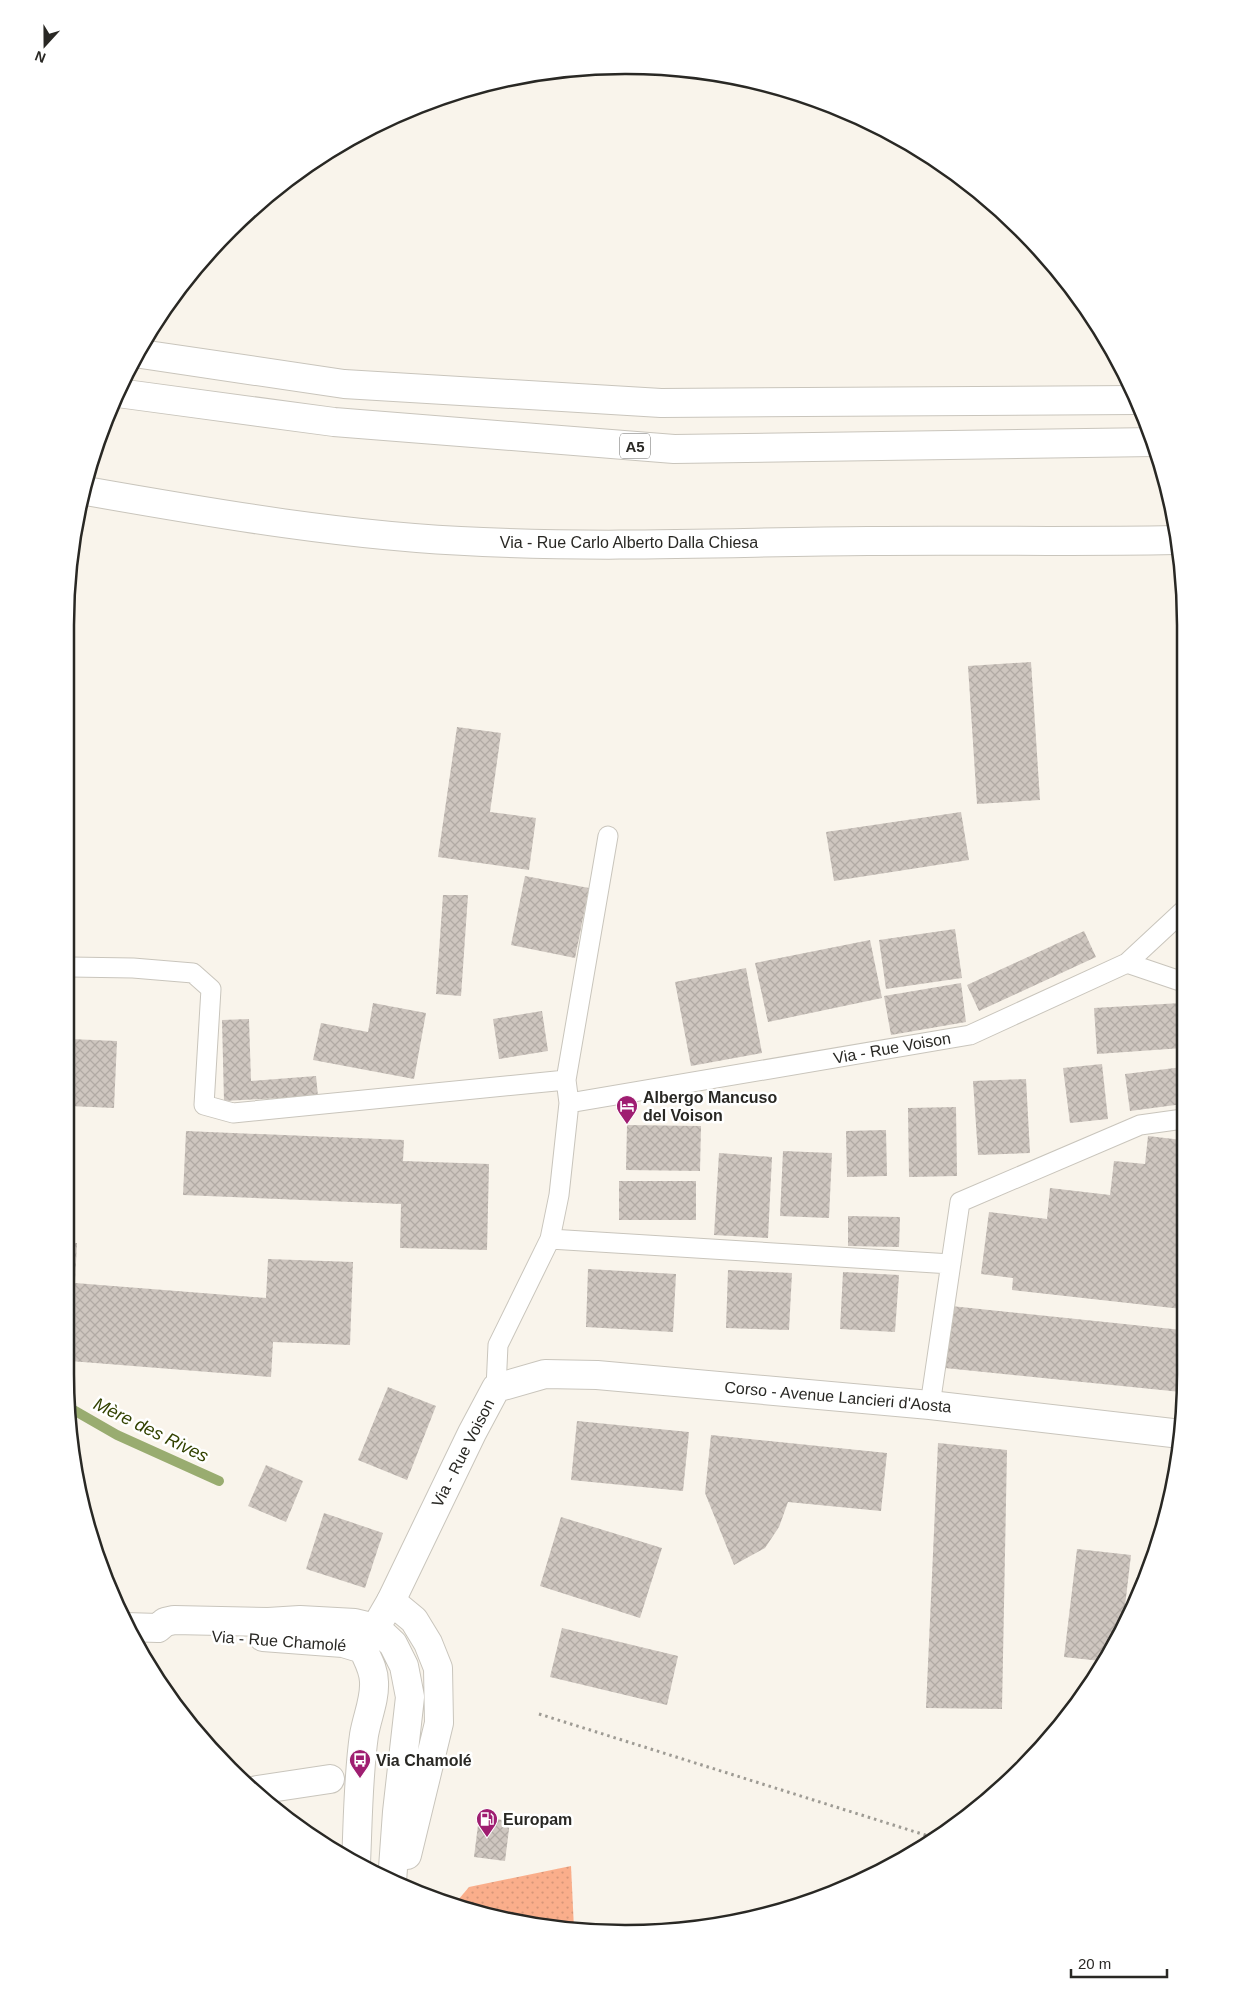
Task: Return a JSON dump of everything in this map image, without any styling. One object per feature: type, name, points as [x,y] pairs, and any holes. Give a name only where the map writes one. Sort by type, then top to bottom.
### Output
[{"type":"main road","points":[[145,355],[344,384],[661,403],[1129,400]]},
{"type":"main road","name":"A5","points":[[125,394],[334,422],[674,449],[1146,442]]},
{"type":"main road","name":"Via - Rue Carlo Alberto Dalla Chiesa","points":[[91,492],[200,511],[347,531],[482,542],[637,545],[868,541],[1171,540]]},
{"type":"main road","name":"Corso - Avenue Lancieri d'Aosta","points":[[496,1388],[545,1374],[597,1375],[930,1405],[1174,1433]]},
{"type":"main road","name":"Via - Rue Voison","points":[[370,1639],[496,1388]]},
{"type":"main road","points":[[391,1600],[414,1620],[428,1643],[438,1668],[440,1700],[439,1723],[402,1877]]},
{"type":"main road","points":[[136,1627],[158,1628],[165,1622],[174,1620],[335,1621],[370,1639],[393,1644],[404,1666],[410,1697],[397,1812],[393,1873]]},
{"type":"main road","name":"Via - Rue Chamolé","points":[[356,1855],[364,1734],[373,1699],[374,1682],[370,1639]]},
{"type":"main road","points":[[263,1789],[330,1779]]},
{"type":"lane","name":"Via - Rue Voison","points":[[496,1388],[498,1345],[550,1239],[559,1195],[569,1103],[566,1080],[608,836]]},
{"type":"lane","name":"Via - Rue Voison","points":[[569,1103],[970,1035],[1126,962],[1177,916]]},
{"type":"lane","points":[[1126,962],[1177,980]]},
{"type":"lane","points":[[74,967],[133,968],[193,973],[211,989],[204,1105],[233,1113],[566,1080]]},
{"type":"lane","points":[[930,1405],[960,1202],[1140,1125],[1177,1120]]},
{"type":"lane","points":[[550,1239],[951,1264]]},
{"type":"path","points":[[539,1714],[926,1835]]},
{"type":"shaded area","points":[[571,1866],[574,1923],[518,1915],[459,1899],[469,1887]]},
{"type":"building","points":[[1031,662],[1040,800],[977,804],[968,666]]},
{"type":"building","points":[[457,727],[501,733],[490,812],[536,818],[529,870],[438,857]]},
{"type":"building","points":[[961,812],[969,860],[834,881],[826,832]]},
{"type":"building","points":[[525,876],[589,888],[575,958],[511,945]]},
{"type":"building","points":[[443,895],[468,895],[461,996],[436,994]]},
{"type":"building","points":[[955,929],[962,978],[886,989],[879,940]]},
{"type":"building","points":[[1084,931],[1096,957],[979,1011],[967,985]]},
{"type":"building","points":[[870,940],[882,998],[768,1022],[755,963]]},
{"type":"building","points":[[746,968],[762,1053],[691,1066],[675,982]]},
{"type":"building","points":[[961,983],[966,1022],[891,1035],[884,996]]},
{"type":"building","points":[[373,1003],[426,1013],[414,1079],[313,1060],[321,1023],[368,1032]]},
{"type":"building","points":[[1177,1003],[1177,1048],[1097,1054],[1094,1008]]},
{"type":"building","points":[[542,1011],[548,1051],[499,1059],[493,1019]]},
{"type":"building","points":[[249,1019],[251,1081],[316,1076],[318,1096],[224,1101],[222,1020]]},
{"type":"building","points":[[74,1039],[117,1041],[114,1108],[74,1106]]},
{"type":"building","points":[[1102,1064],[1108,1119],[1070,1123],[1063,1068]]},
{"type":"building","points":[[1177,1068],[1177,1105],[1130,1111],[1125,1074]]},
{"type":"building","points":[[1026,1079],[1030,1153],[978,1155],[973,1081]]},
{"type":"building","points":[[956,1107],[957,1176],[909,1177],[908,1108]]},
{"type":"building","points":[[627,1125],[701,1126],[700,1171],[626,1170]]},
{"type":"building","points":[[886,1130],[887,1176],[847,1177],[846,1131]]},
{"type":"building","points":[[186,1131],[404,1140],[403,1161],[489,1164],[487,1250],[400,1248],[401,1204],[183,1195]]},
{"type":"building","points":[[1148,1136],[1177,1139],[1177,1308],[1012,1290],[1013,1278],[981,1274],[989,1212],[1047,1219],[1050,1188],[1110,1195],[1114,1161],[1145,1164]]},
{"type":"building","points":[[783,1151],[832,1153],[829,1218],[780,1216]]},
{"type":"building","points":[[719,1153],[772,1157],[768,1238],[714,1235]]},
{"type":"building","points":[[619,1181],[696,1181],[696,1220],[619,1220]]},
{"type":"building","points":[[848,1216],[900,1217],[899,1247],[848,1246]]},
{"type":"building","points":[[74,1243],[77,1243],[75,1283],[266,1298],[268,1259],[353,1262],[350,1345],[273,1342],[271,1377],[74,1361]]},
{"type":"building","points":[[588,1269],[676,1274],[673,1332],[586,1327]]},
{"type":"building","points":[[728,1270],[792,1273],[789,1330],[726,1328]]},
{"type":"building","points":[[843,1272],[899,1275],[895,1332],[840,1329]]},
{"type":"building","points":[[951,1306],[1177,1329],[1177,1392],[945,1368]]},
{"type":"building","points":[[388,1387],[436,1406],[407,1480],[358,1460]]},
{"type":"building","points":[[577,1421],[689,1432],[683,1491],[571,1480]]},
{"type":"building","points":[[711,1435],[887,1453],[881,1511],[788,1502],[779,1527],[765,1548],[734,1565],[705,1493]]},
{"type":"building","points":[[938,1443],[1007,1450],[1002,1709],[926,1708]]},
{"type":"building","points":[[266,1465],[303,1481],[286,1522],[248,1506]]},
{"type":"building","points":[[324,1513],[383,1533],[365,1588],[306,1569]]},
{"type":"building","points":[[561,1517],[662,1548],[640,1618],[540,1586]]},
{"type":"building","points":[[1077,1549],[1131,1555],[1125,1607],[1096,1660],[1064,1657]]},
{"type":"building","points":[[562,1628],[678,1656],[667,1705],[550,1677]]},
{"type":"building","points":[[479,1817],[510,1821],[505,1861],[474,1857]]},
{"type":"waterway","name":"Mère des Rives","points":[[75,1411],[117,1435],[219,1481]]},
{"type":"place","name":"Albergo Mancuso del Voison","points":[[627,1125]]},
{"type":"place","name":"Via Chamolé","points":[[360,1779]]},
{"type":"place","name":"Europam","points":[[487,1838]]}]
